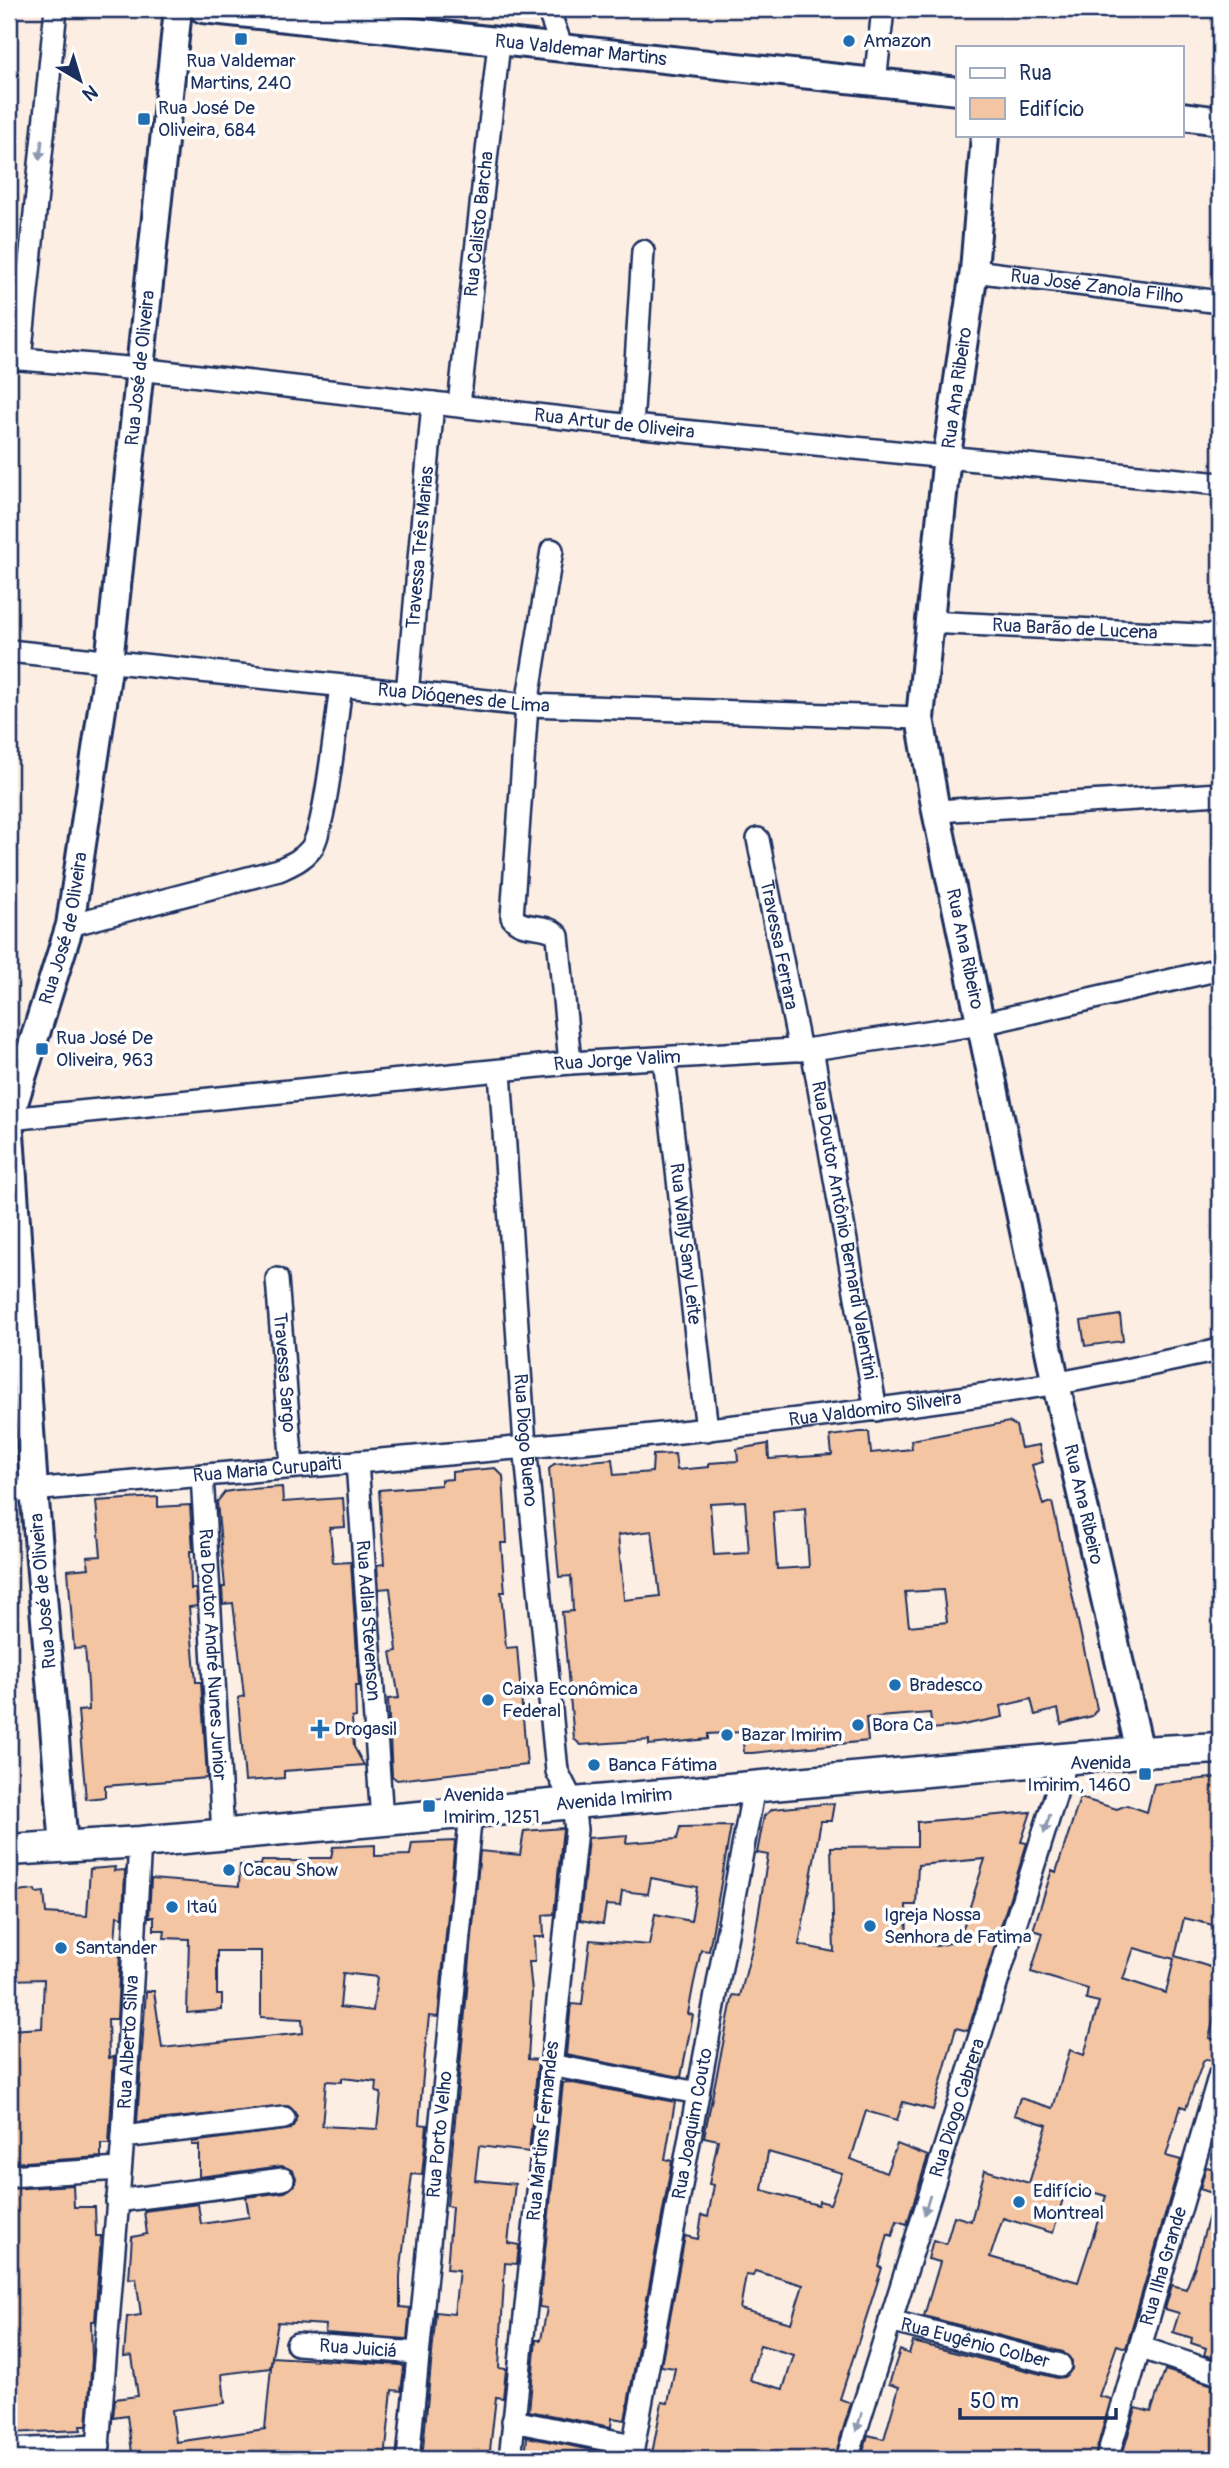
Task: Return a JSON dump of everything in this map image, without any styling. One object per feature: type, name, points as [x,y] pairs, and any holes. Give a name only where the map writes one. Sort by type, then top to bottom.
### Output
[{"type":"main road","name":"Avenida Imirim","points":[[9,1850],[140,1842],[1140,1752],[1220,1748]]},
{"type":"street","points":[[15,358],[56,9]]},
{"type":"street","name":"Rua José de Oliveira","points":[[64,1846],[21,1491],[9,1119],[70,925],[109,663],[178,9]]},
{"type":"street","name":"Rua Valdemar Martins","points":[[203,9],[375,18],[499,43],[956,91]]},
{"type":"street","points":[[548,9],[562,48]]},
{"type":"street","points":[[875,83],[883,9]]},
{"type":"street","name":"Rua Calisto Barcha","points":[[459,405],[499,43]]},
{"type":"street","points":[[1184,116],[1220,121]]},
{"type":"street","name":"Rua Ana Ribeiro","points":[[985,136],[974,271],[947,455],[920,718],[936,811],[1056,1384],[1140,1752]]},
{"type":"street","points":[[632,426],[643,251]]},
{"type":"street","name":"Rua José Zanola Filho","points":[[974,271],[1220,302]]},
{"type":"street","name":"Rua Artur de Oliveira","points":[[15,358],[139,369],[632,426],[1220,484]]},
{"type":"street","name":"Travessa Três Marias","points":[[407,694],[433,403]]},
{"type":"street","points":[[552,550],[527,705],[512,917],[519,924],[550,929],[558,936],[570,1063]]},
{"type":"street","name":"Rua Barão de Lucena","points":[[928,622],[1220,636]]},
{"type":"street","name":"Rua Diógenes de Lima","points":[[9,651],[527,705],[920,718]]},
{"type":"street","points":[[70,925],[279,870],[299,861],[312,847],[321,824],[341,687]]},
{"type":"street","points":[[936,811],[1220,794]]},
{"type":"street","name":"Travessa Ferrara","points":[[758,839],[806,1050]]},
{"type":"street","name":"Rua Jorge Valim","points":[[9,1119],[570,1063],[806,1050],[981,1024],[1220,969]]},
{"type":"street","name":"Rua Doutor Antônio Bernardi Valentini","points":[[806,1050],[876,1410]]},
{"type":"street","name":"Rua Wally Sany Leite","points":[[664,1058],[707,1430]]},
{"type":"street","name":"Rua Diogo Bueno","points":[[500,1072],[525,1446],[557,1771],[573,1803]]},
{"type":"street","name":"Travessa Sargo","points":[[277,1279],[292,1467]]},
{"type":"street","name":"Rua Valdomiro Silveira","points":[[525,1446],[707,1430],[876,1410],[1056,1384],[1220,1349]]},
{"type":"street","name":"Rua Maria Curupaiti","points":[[21,1491],[525,1446]]},
{"type":"street","name":"Rua Adlai Stevenson","points":[[357,1462],[382,1820]]},
{"type":"street","name":"Rua Doutor André Nunes Junior","points":[[202,1475],[223,1834]]},
{"type":"street","name":"Rua Diogo Cabrera","points":[[848,2459],[1067,1759]]},
{"type":"street","name":"Rua Joaquim Couto","points":[[632,2452],[754,1787]]},
{"type":"street","name":"Rua Martins Fernandes","points":[[510,2459],[576,1830],[573,1803]]},
{"type":"street","name":"Rua Porto Velho","points":[[408,2459],[471,1812]]},
{"type":"street","name":"Rua Alberto Silva","points":[[98,2453],[123,2137],[140,1842]]},
{"type":"street","points":[[550,2065],[698,2093]]},
{"type":"street","name":"Rua Ilha Grande","points":[[1107,2459],[1142,2348],[1220,2074]]},
{"type":"street","points":[[123,2137],[284,2118]]},
{"type":"street","points":[[9,2176],[120,2169]]},
{"type":"street","points":[[117,2201],[283,2179]]},
{"type":"street","name":"Rua Eugênio Colber","points":[[890,2321],[1059,2365]]},
{"type":"street","name":"Rua Juiciá","points":[[297,2344],[418,2353]]},
{"type":"street","points":[[1142,2348],[1220,2374]]},
{"type":"street","points":[[513,2421],[632,2452]]},
{"type":"street","points":[[9,2450],[98,2453]]},
{"type":"building","points":[[1120,1315],[1123,1341],[1085,1346],[1081,1321]]},
{"type":"building","points":[[1009,1422],[1016,1426],[1021,1448],[1039,1445],[1043,1462],[1032,1465],[1043,1505],[1052,1502],[1097,1709],[1092,1716],[1061,1724],[1058,1709],[1035,1715],[1031,1699],[1001,1706],[1003,1717],[932,1729],[930,1713],[866,1718],[868,1741],[752,1753],[744,1753],[742,1732],[708,1734],[708,1739],[649,1745],[649,1740],[581,1745],[574,1739],[562,1612],[573,1611],[571,1576],[559,1577],[549,1469],[554,1464],[612,1459],[614,1475],[652,1472],[653,1455],[675,1454],[677,1470],[709,1467],[709,1463],[738,1461],[737,1449],[768,1444],[769,1459],[832,1455],[830,1436],[860,1432],[869,1432],[871,1453],[912,1449],[911,1440]],"holes":[[[745,1501],[749,1553],[714,1555],[710,1503]],[[805,1508],[809,1567],[777,1569],[773,1512]],[[652,1531],[660,1596],[624,1600],[618,1535]],[[943,1590],[947,1622],[909,1626],[905,1592]]]},
{"type":"building","points":[[495,1468],[503,1476],[507,1543],[501,1543],[505,1592],[501,1592],[506,1648],[517,1647],[527,1765],[397,1780],[392,1776],[388,1699],[399,1698],[391,1652],[397,1651],[390,1588],[379,1589],[377,1565],[384,1564],[379,1490],[441,1485],[441,1480],[452,1479],[452,1472]]},
{"type":"building","points":[[282,1487],[283,1502],[343,1498],[345,1527],[330,1528],[333,1563],[351,1562],[359,1686],[355,1686],[356,1717],[352,1718],[354,1747],[364,1765],[284,1771],[284,1778],[245,1781],[238,1698],[244,1696],[233,1603],[223,1604],[222,1587],[225,1587],[217,1502],[225,1492]]},
{"type":"building","points":[[158,1497],[158,1507],[190,1505],[193,1551],[190,1551],[191,1589],[196,1589],[197,1606],[189,1607],[196,1682],[201,1682],[207,1778],[105,1786],[105,1797],[86,1799],[78,1711],[89,1710],[88,1684],[85,1648],[74,1649],[68,1570],[89,1568],[87,1557],[101,1556],[96,1501]]},
{"type":"building","points":[[1220,1777],[1220,1904],[1213,1925],[1184,1918],[1175,1956],[1220,1970],[1220,1995],[1209,2038],[1220,2041],[1220,2047],[1216,2061],[1206,2059],[1203,2062],[1186,2108],[1181,2106],[1166,2156],[1181,2160],[1126,2348],[1117,2345],[1099,2396],[1111,2399],[1094,2459],[861,2459],[868,2435],[884,2439],[899,2387],[889,2384],[900,2350],[909,2354],[913,2342],[1057,2378],[1064,2377],[1072,2369],[1072,2361],[1063,2352],[924,2316],[940,2262],[928,2259],[933,2240],[946,2244],[954,2216],[971,2221],[985,2170],[1029,2183],[1047,2125],[1014,2115],[1020,2098],[1053,2108],[1070,2050],[1084,2055],[1099,2002],[1086,1999],[1088,1989],[1031,1972],[1043,1933],[1033,1930],[1052,1870],[1056,1872],[1080,1798],[1117,1809],[1127,1805],[1147,1812],[1154,1784]],"holes":[[[1134,1948],[1174,1959],[1166,1993],[1123,1979]],[[1067,2185],[1106,2196],[1078,2282],[990,2257],[1003,2218],[1053,2233]]]},
{"type":"building","points":[[834,1803],[831,1821],[821,1821],[799,1945],[834,1952],[831,1847],[917,1846],[917,1822],[1031,1812],[1021,1842],[1027,1843],[968,2031],[956,2028],[933,2110],[903,2102],[897,2120],[866,2111],[851,2159],[886,2173],[897,2144],[928,2156],[907,2224],[897,2221],[892,2236],[888,2234],[879,2267],[882,2268],[840,2399],[851,2403],[834,2459],[651,2459],[662,2402],[668,2403],[675,2368],[661,2366],[685,2236],[698,2239],[702,2215],[708,2217],[714,2185],[709,2184],[718,2140],[704,2137],[733,1995],[740,1996],[754,1941],[768,1855],[757,1853],[764,1816],[773,1809]],"holes":[[[985,1859],[959,1941],[937,1946],[907,1940],[906,1905],[916,1905],[918,1865]],[[768,2152],[842,2173],[830,2204],[819,2201],[818,2205],[762,2190]],[[755,2271],[803,2285],[791,2323],[740,2309],[746,2275],[753,2276]],[[760,2345],[794,2355],[783,2389],[750,2380]]]},
{"type":"building","points":[[731,1826],[709,1951],[701,1950],[693,1987],[688,2014],[693,2015],[681,2077],[566,2055],[571,2004],[582,2005],[590,1940],[649,1945],[655,1914],[691,1921],[697,1887],[651,1878],[648,1894],[622,1891],[620,1906],[606,1905],[603,1924],[580,1920],[588,1838],[627,1835],[626,1843],[677,1839],[680,1827]]},
{"type":"building","points":[[563,1828],[554,1914],[543,1915],[544,1937],[534,1937],[535,1962],[529,1962],[532,1992],[528,2059],[538,2060],[529,2152],[479,2146],[475,2180],[515,2184],[508,2243],[519,2245],[517,2264],[505,2263],[499,2368],[506,2369],[503,2398],[496,2397],[489,2459],[422,2459],[436,2312],[454,2314],[459,2270],[447,2269],[452,2207],[447,2206],[480,1851],[520,1855],[524,1831]]},
{"type":"building","points":[[455,1841],[438,2017],[429,2016],[425,2051],[419,2124],[427,2125],[422,2175],[412,2174],[400,2276],[400,2307],[410,2308],[407,2339],[325,2333],[326,2325],[278,2322],[270,2368],[222,2374],[225,2403],[172,2410],[176,2442],[265,2429],[272,2357],[401,2365],[404,2367],[401,2391],[392,2390],[385,2459],[261,2459],[262,2452],[212,2454],[213,2459],[133,2459],[127,2416],[113,2418],[115,2399],[138,2396],[132,2356],[124,2357],[127,2317],[141,2315],[136,2278],[129,2279],[132,2237],[147,2234],[144,2211],[198,2204],[201,2224],[249,2217],[246,2197],[285,2192],[295,2185],[296,2178],[293,2171],[282,2166],[199,2177],[199,2145],[192,2145],[192,2142],[291,2129],[297,2116],[289,2106],[137,2122],[146,1991],[154,1991],[162,2048],[303,2033],[302,2019],[261,2017],[261,1951],[217,1951],[217,1995],[222,1995],[222,2010],[187,2013],[189,1939],[164,1938],[165,1930],[154,1930],[154,1917],[149,1917],[151,1879],[239,1886],[240,1865],[261,1865],[262,1861],[331,1858],[333,1847],[375,1845],[375,1856],[410,1855],[412,1843]],"holes":[[[343,1973],[377,1977],[373,2011],[340,2007]],[[342,2078],[377,2082],[376,2092],[381,2093],[377,2129],[322,2126],[326,2081],[342,2082]]]},
{"type":"building","points":[[115,1867],[114,1871],[125,1870],[123,1917],[117,1916],[114,1952],[120,1953],[117,2019],[108,2019],[109,2058],[114,2057],[109,2144],[101,2144],[101,2157],[9,2163],[9,2030],[42,2028],[44,1979],[9,1980],[9,1893],[35,1890],[36,1893],[44,1892],[46,1913],[87,1916],[90,1869]]},
{"type":"building","points":[[563,2083],[675,2102],[665,2159],[672,2161],[625,2420],[612,2418],[611,2427],[529,2411],[536,2340],[541,2340],[547,2308],[539,2307]]},
{"type":"building","points":[[1206,2167],[1220,2170],[1220,2360],[1204,2355],[1206,2348],[1191,2343],[1192,2338],[1173,2332],[1179,2313],[1165,2309],[1172,2285],[1186,2289],[1195,2266],[1215,2194],[1200,2189]]},
{"type":"building","points":[[73,2185],[74,2207],[95,2207],[96,2236],[101,2236],[95,2321],[91,2321],[92,2359],[87,2426],[80,2426],[81,2430],[9,2433],[9,2189]]},
{"type":"building","points":[[1165,2370],[1213,2385],[1212,2389],[1220,2392],[1220,2459],[1121,2459],[1136,2408],[1151,2412]]},
{"type":"building","points":[[527,2437],[607,2453],[606,2459],[525,2459]]},
{"type":"place","name":"Rua Valdemar Martins, 240","points":[[241,39]]},
{"type":"place","name":"Amazon","points":[[849,41]]},
{"type":"place","name":"Rua José De Oliveira, 684","points":[[144,119]]},
{"type":"place","name":"Rua José De Oliveira, 963","points":[[42,1049]]},
{"type":"place","name":"Bradesco","points":[[895,1685]]},
{"type":"place","name":"Caixa Econômica Federal","points":[[488,1700]]},
{"type":"place","name":"Bora Ca","points":[[858,1725]]},
{"type":"place","name":"Drogasil","points":[[320,1729]]},
{"type":"place","name":"Bazar Imirim","points":[[727,1735]]},
{"type":"place","name":"Banca Fátima","points":[[594,1765]]},
{"type":"place","name":"Avenida Imirim, 1460","points":[[1145,1774]]},
{"type":"place","name":"Avenida Imirim, 1251","points":[[429,1806]]},
{"type":"place","name":"Cacau Show","points":[[229,1870]]},
{"type":"place","name":"Itaú","points":[[172,1907]]},
{"type":"place","name":"Igreja Nossa Senhora de Fatima","points":[[870,1926]]},
{"type":"place","name":"Santander","points":[[61,1948]]},
{"type":"place","name":"Edifício Montreal","points":[[1019,2202]]}]
